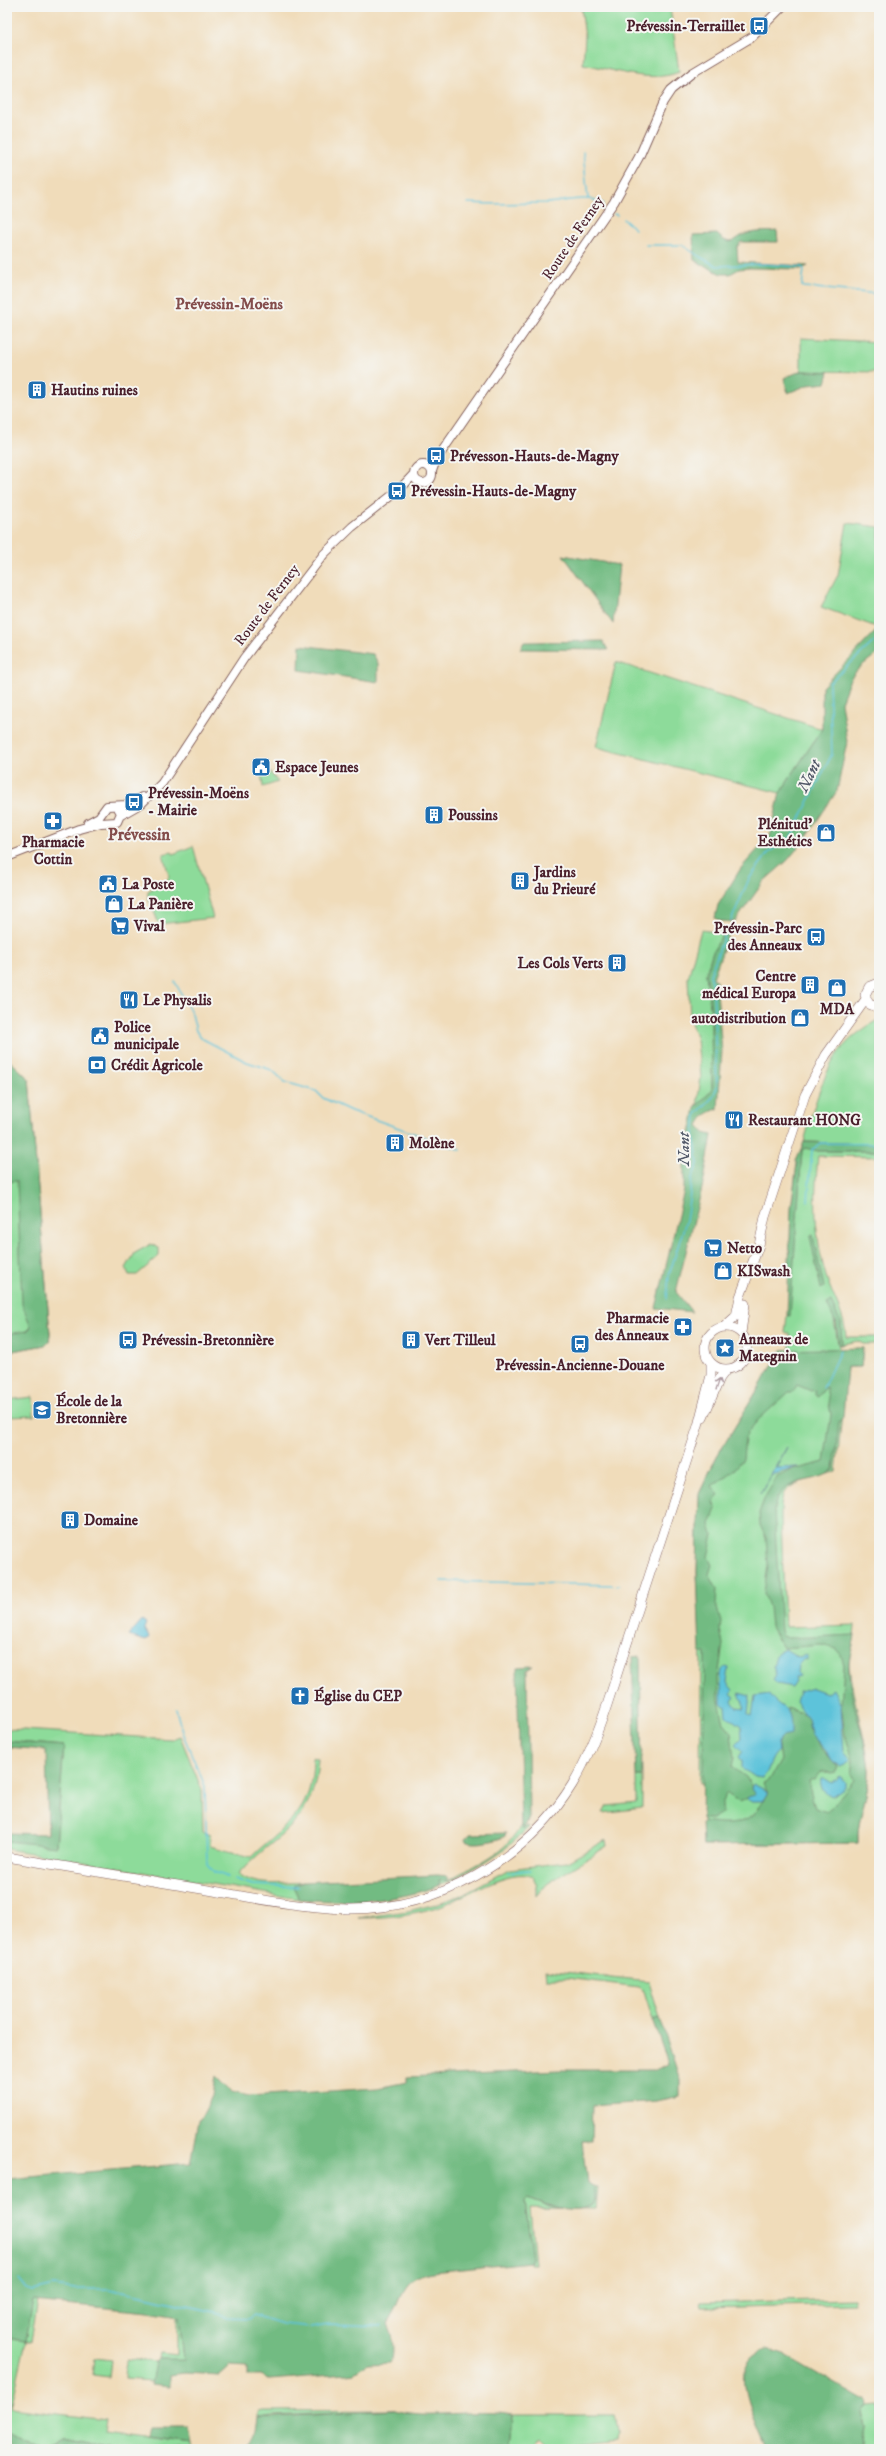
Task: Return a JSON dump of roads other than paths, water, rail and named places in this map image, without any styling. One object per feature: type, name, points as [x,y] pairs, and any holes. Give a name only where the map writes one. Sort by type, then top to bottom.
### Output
[{"type":"main road","name":"Route de Ferney","points":[[739,44],[777,7]]},
{"type":"main road","name":"Route de Ferney","points":[[430,468],[614,202],[639,157],[662,102],[678,83],[756,33],[782,7]]},
{"type":"main road","points":[[418,466],[430,468],[432,477],[429,481],[419,482],[414,474],[418,466]]},
{"type":"main road","name":"Route de Ferney","points":[[121,815],[142,803],[155,791],[244,658],[319,560],[352,527],[399,490],[414,474]]},
{"type":"main road","name":"Route de Ferney","points":[[399,490],[419,482]]},
{"type":"main road","name":"Route de Ferney","points":[[117,806],[127,805],[140,799],[179,756]]},
{"type":"main road","points":[[7,858],[79,829],[108,822],[117,822],[121,815],[117,806],[107,806],[103,813],[79,829]]},
{"type":"main road","points":[[103,813],[108,822]]},
{"type":"main road","points":[[7,1857],[330,1908],[361,1908],[402,1903],[437,1894],[479,1874],[515,1849],[544,1821],[571,1786],[587,1756],[607,1705],[698,1426],[711,1375],[711,1363],[705,1352],[706,1340],[713,1331],[725,1326],[736,1316],[740,1297],[759,1245],[765,1217],[805,1095],[826,1056],[853,1020],[866,998],[869,987],[879,983]]},
{"type":"main road","points":[[853,1020],[876,1007],[866,998]]},
{"type":"main road","points":[[741,1332],[750,1272]]},
{"type":"main road","points":[[698,1426],[720,1378],[727,1369],[740,1364],[746,1355],[747,1344],[741,1332],[734,1328],[725,1326]]},
{"type":"main road","points":[[711,1363],[727,1369]]},
{"type":"water","points":[[787,1447],[776,1468],[798,1467],[772,1475],[760,1494]]},
{"type":"water","points":[[142,1620],[146,1623],[144,1629],[149,1637],[146,1641],[128,1636]]},
{"type":"water","points":[[785,1649],[798,1657],[807,1655],[807,1660],[804,1659],[798,1665],[797,1673],[799,1676],[795,1678],[796,1681],[792,1687],[777,1684],[773,1680],[776,1674],[773,1667],[777,1653]]},
{"type":"water","points":[[726,1667],[729,1668],[727,1683],[733,1690],[730,1693],[735,1697],[732,1701],[736,1707],[745,1708],[739,1693],[750,1696],[748,1714],[752,1716],[755,1696],[769,1694],[778,1704],[786,1709],[790,1717],[791,1735],[781,1737],[778,1742],[779,1751],[773,1757],[767,1773],[762,1778],[755,1777],[742,1768],[742,1761],[739,1757],[743,1751],[736,1744],[742,1738],[741,1726],[727,1716],[726,1707],[721,1704],[721,1675],[722,1670]]},
{"type":"water","points":[[813,1688],[827,1693],[833,1689],[841,1705],[844,1752],[851,1760],[841,1767],[833,1763],[826,1751],[811,1734],[808,1718],[796,1702],[799,1692]]},
{"type":"water","points":[[840,1776],[845,1782],[845,1787],[832,1796],[825,1792],[821,1785],[821,1778],[824,1778],[832,1783]]},
{"type":"water","points":[[753,1784],[767,1791],[767,1795],[762,1801],[750,1801],[747,1799],[748,1796],[756,1794],[751,1788]]},
{"type":"waterway","points":[[583,152],[588,199]]},
{"type":"waterway","points":[[468,203],[545,203],[576,199],[591,199],[604,204]]},
{"type":"waterway","points":[[623,219],[635,229]]},
{"type":"waterway","points":[[646,245],[682,245],[717,266],[765,264],[801,267],[804,269],[802,286],[804,287],[879,294]]},
{"type":"waterway","name":"Nant","points":[[731,921],[749,879],[769,852],[791,837],[832,754],[829,683],[879,637]]},
{"type":"waterway","name":"Nant","points":[[667,1299],[669,1275],[686,1221],[692,1178],[698,1164],[694,1134],[696,1114],[713,1097],[717,1087],[713,985],[710,975],[725,934]]},
{"type":"waterway","points":[[175,982],[192,1014],[196,1031],[201,1038],[247,1062],[272,1070],[285,1082],[316,1091],[323,1098],[351,1111],[461,1150]]},
{"type":"waterway","points":[[808,1201],[812,1150],[820,1143],[879,1144]]},
{"type":"waterway","points":[[823,1388],[840,1351]]},
{"type":"waterway","points":[[441,1581],[613,1585]]},
{"type":"waterway","points":[[176,1709],[182,1732],[205,1786],[207,1864],[214,1872],[228,1877]]},
{"type":"waterway","points":[[508,1872],[530,1870]]},
{"type":"waterway","points":[[235,1879],[252,1885],[298,1887]]},
{"type":"waterway","points":[[19,2279],[27,2289],[33,2291],[54,2286],[74,2289],[109,2289],[220,2313],[226,2318],[248,2319],[254,2315],[283,2324],[312,2327],[329,2324],[381,2326]]},
{"type":"place","name":"Prévessin-Terraillet","points":[[759,26]]},
{"type":"place","name":"Hautins ruines","points":[[37,390]]},
{"type":"place","name":"Prévesson-Hauts-de-Magny","points":[[436,456]]},
{"type":"place","name":"Prévessin-Hauts-de-Magny","points":[[397,491]]},
{"type":"place","name":"Espace Jeunes","points":[[261,767]]},
{"type":"place","name":"Prévessin-Moëns - Mairie","points":[[134,802]]},
{"type":"place","name":"Poussins","points":[[434,815]]},
{"type":"place","name":"Pharmacie Cottin","points":[[53,821]]},
{"type":"place","name":"Plénitud' Esthétics","points":[[826,833]]},
{"type":"place","name":"Jardins du Prieuré","points":[[520,881]]},
{"type":"place","name":"La Poste","points":[[108,884]]},
{"type":"place","name":"La Panière","points":[[114,904]]},
{"type":"place","name":"Vival","points":[[120,926]]},
{"type":"place","name":"Prévessin-Parc des Anneaux","points":[[816,937]]},
{"type":"place","name":"Les Cols Verts","points":[[617,963]]},
{"type":"place","name":"Centre médical Europa","points":[[810,985]]},
{"type":"place","name":"MDA","points":[[837,988]]},
{"type":"place","name":"Le Physalis","points":[[129,1000]]},
{"type":"place","name":"autodistribution","points":[[800,1018]]},
{"type":"place","name":"Police municipale","points":[[100,1036]]},
{"type":"place","name":"Crédit Agricole","points":[[97,1065]]},
{"type":"place","name":"Restaurant HONG","points":[[734,1120]]},
{"type":"place","name":"Molène","points":[[395,1143]]},
{"type":"place","name":"Netto","points":[[713,1248]]},
{"type":"place","name":"KISwash","points":[[723,1271]]},
{"type":"place","name":"Pharmacie des Anneaux","points":[[683,1327]]},
{"type":"place","name":"Prévessin-Bretonnière","points":[[128,1340]]},
{"type":"place","name":"Vert Tilleul","points":[[411,1340]]},
{"type":"place","name":"Prévessin-Ancienne-Douane","points":[[580,1344]]},
{"type":"place","name":"Anneaux de Mategnin","points":[[725,1348]]},
{"type":"place","name":"École de la Bretonnière","points":[[42,1410]]},
{"type":"place","name":"Domaine","points":[[70,1520]]},
{"type":"place","name":"Église du CEP","points":[[300,1696]]},
{"type":"district","name":"Prévessin-Moëns","points":[[229,304]]},
{"type":"district","name":"Prévessin","points":[[139,835]]}]
